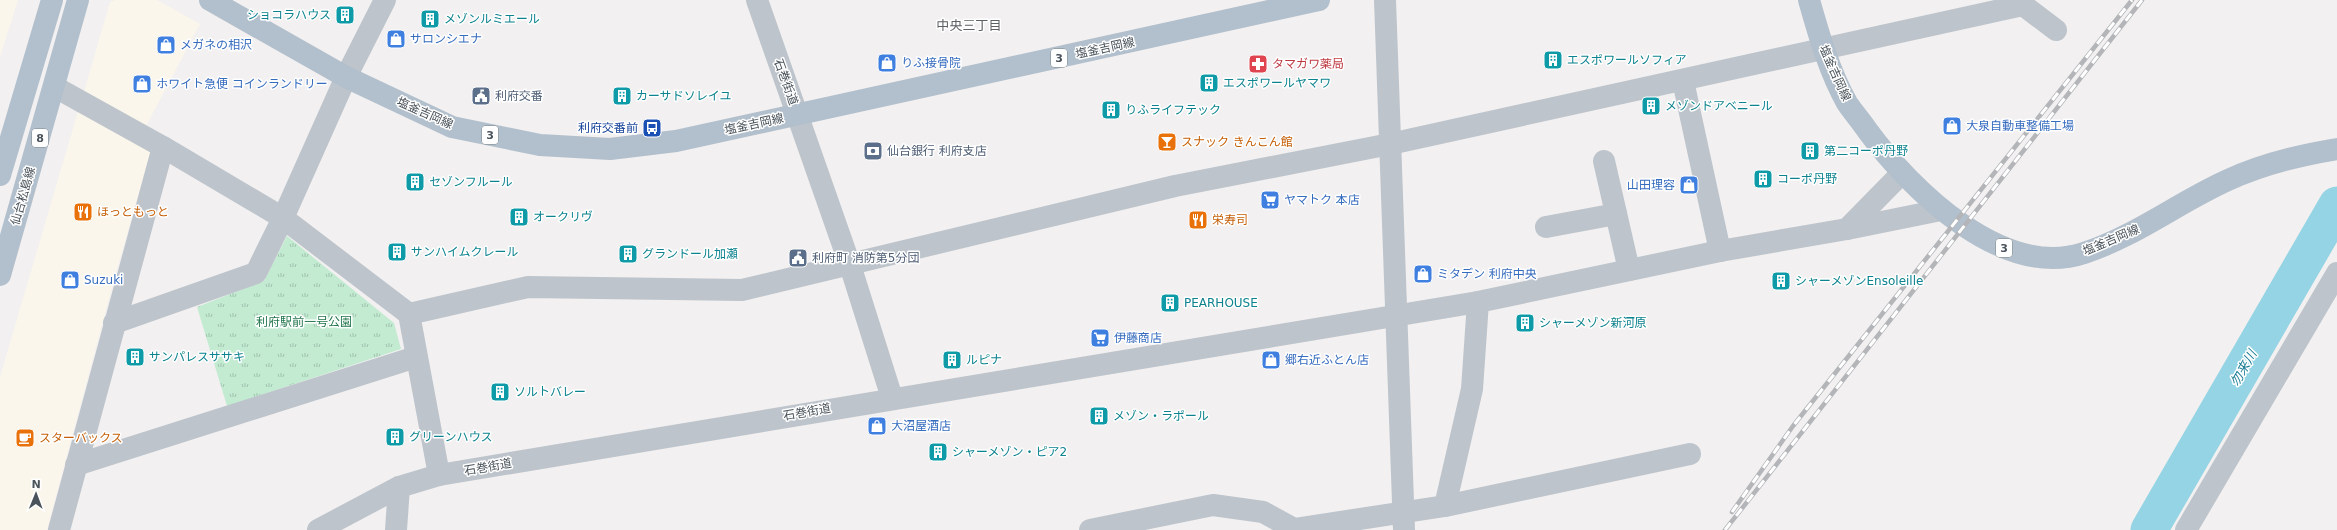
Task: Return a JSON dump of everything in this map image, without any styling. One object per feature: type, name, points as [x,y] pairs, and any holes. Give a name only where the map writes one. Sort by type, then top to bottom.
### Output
[{"type":"main road","name":"8","points":[[0,176],[52,0]]},
{"type":"main road","name":"仙台松島線","points":[[0,275],[55,87],[78,0]]},
{"type":"main road","name":"塩釜吉岡線","points":[[210,0],[346,77],[452,127],[540,145],[610,149],[669,142],[798,115],[1319,0]]},
{"type":"main road","name":"塩釜吉岡線","points":[[1809,0],[1823,49],[1847,103],[1902,173],[1941,210],[2004,249],[2023,254],[2051,258],[2083,254],[2116,240],[2228,180],[2261,167],[2306,154],[2337,149]]},
{"type":"street","points":[[114,323],[256,273],[283,218],[346,77],[385,0]]},
{"type":"street","name":"石巻街道","points":[[318,530],[399,487],[439,475],[892,398],[850,265],[757,0]]},
{"type":"street","points":[[1385,0],[1404,521]]},
{"type":"street","points":[[409,314],[528,287],[742,290],[1175,186],[1390,144],[1683,81],[2023,5],[2056,30]]},
{"type":"street","points":[[1683,81],[1720,252]]},
{"type":"street","points":[[55,87],[163,147],[283,218],[409,314],[439,475]]},
{"type":"street","points":[[58,530],[163,147]]},
{"type":"street","points":[[1604,161],[1630,270]]},
{"type":"street","points":[[1847,229],[1902,173]]},
{"type":"street","points":[[892,398],[1134,360],[1478,302],[1720,252],[1941,210]]},
{"type":"street","points":[[1546,227],[1616,214]]},
{"type":"street","points":[[2186,530],[2337,273]]},
{"type":"street","points":[[1445,506],[1472,389],[1478,302]]},
{"type":"street","points":[[76,465],[416,357]]},
{"type":"street","points":[[1090,530],[1213,505],[1263,512],[1294,529],[1404,521],[1445,506],[1690,454]]},
{"type":"street","points":[[396,530],[399,487]]},
{"type":"shaded area","points":[[0,0],[18,0],[0,57]]},
{"type":"shaded area","points":[[115,0],[157,0],[200,24],[145,128],[84,92],[110,2]]},
{"type":"shaded area","points":[[79,108],[152,148],[117,269],[47,530],[0,530],[0,377]]},
{"type":"green space","name":"利府駅前一号公園","points":[[287,236],[394,323],[401,349],[227,406],[197,307],[264,281]]},
{"type":"waterway","name":"勿来川","points":[[2149,530],[2337,205]]},
{"type":"railway","points":[[1732,512],[1793,426],[2132,0]]},
{"type":"railway","points":[[1725,530],[2142,0]]},
{"type":"place","name":"ショコラハウス","points":[[345,15]]},
{"type":"place","name":"メゾンルミエール","points":[[430,19]]},
{"type":"place","name":"サロンシエナ","points":[[396,39]]},
{"type":"place","name":"メガネの相沢","points":[[166,45]]},
{"type":"place","name":"エスポワールソフィア","points":[[1553,60]]},
{"type":"place","name":"りふ接骨院","points":[[887,63]]},
{"type":"place","name":"タマガワ薬局","points":[[1258,64]]},
{"type":"place","name":"エスポワールヤマワ","points":[[1209,83]]},
{"type":"place","name":"ホワイト急便 コインランドリー","points":[[142,84]]},
{"type":"place","name":"利府交番","points":[[481,96]]},
{"type":"place","name":"カーサドソレイユ","points":[[622,96]]},
{"type":"place","name":"メゾンドアベニール","points":[[1651,106]]},
{"type":"place","name":"りふライフテック","points":[[1111,110]]},
{"type":"place","name":"大泉自動車整備工場","points":[[1952,126]]},
{"type":"place","name":"利府交番前","points":[[652,128]]},
{"type":"place","name":"スナック きんこん館","points":[[1167,142]]},
{"type":"place","name":"仙台銀行 利府支店","points":[[873,151]]},
{"type":"place","name":"第二コーポ丹野","points":[[1810,151]]},
{"type":"place","name":"コーポ丹野","points":[[1763,179]]},
{"type":"place","name":"セゾンフルール","points":[[415,182]]},
{"type":"place","name":"山田理容","points":[[1689,185]]},
{"type":"place","name":"ヤマトク 本店","points":[[1270,200]]},
{"type":"place","name":"ほっともっと","points":[[83,212]]},
{"type":"place","name":"オークリヴ","points":[[519,217]]},
{"type":"place","name":"栄寿司","points":[[1198,220]]},
{"type":"place","name":"サンハイムクレール","points":[[397,252]]},
{"type":"place","name":"グランドール加瀬","points":[[628,254]]},
{"type":"place","name":"利府町 消防第5分団","points":[[798,258]]},
{"type":"place","name":"ミタデン 利府中央","points":[[1423,274]]},
{"type":"place","name":"Suzuki","points":[[70,280]]},
{"type":"place","name":"シャーメゾンEnsoleille","points":[[1781,281]]},
{"type":"place","name":"PEARHOUSE","points":[[1170,303]]},
{"type":"place","name":"シャーメゾン新河原","points":[[1525,323]]},
{"type":"place","name":"伊藤商店","points":[[1100,338]]},
{"type":"place","name":"サンパレスササキ","points":[[135,357]]},
{"type":"place","name":"ルピナ","points":[[952,360]]},
{"type":"place","name":"郷右近ふとん店","points":[[1271,360]]},
{"type":"place","name":"ソルトバレー","points":[[500,392]]},
{"type":"place","name":"メゾン・ラポール","points":[[1099,416]]},
{"type":"place","name":"大沼屋酒店","points":[[877,426]]},
{"type":"place","name":"グリーンハウス","points":[[395,437]]},
{"type":"place","name":"スターバックス","points":[[25,438]]},
{"type":"place","name":"シャーメゾン・ピア2","points":[[938,452]]},
{"type":"district","name":"中央三丁目","points":[[969,25]]}]
